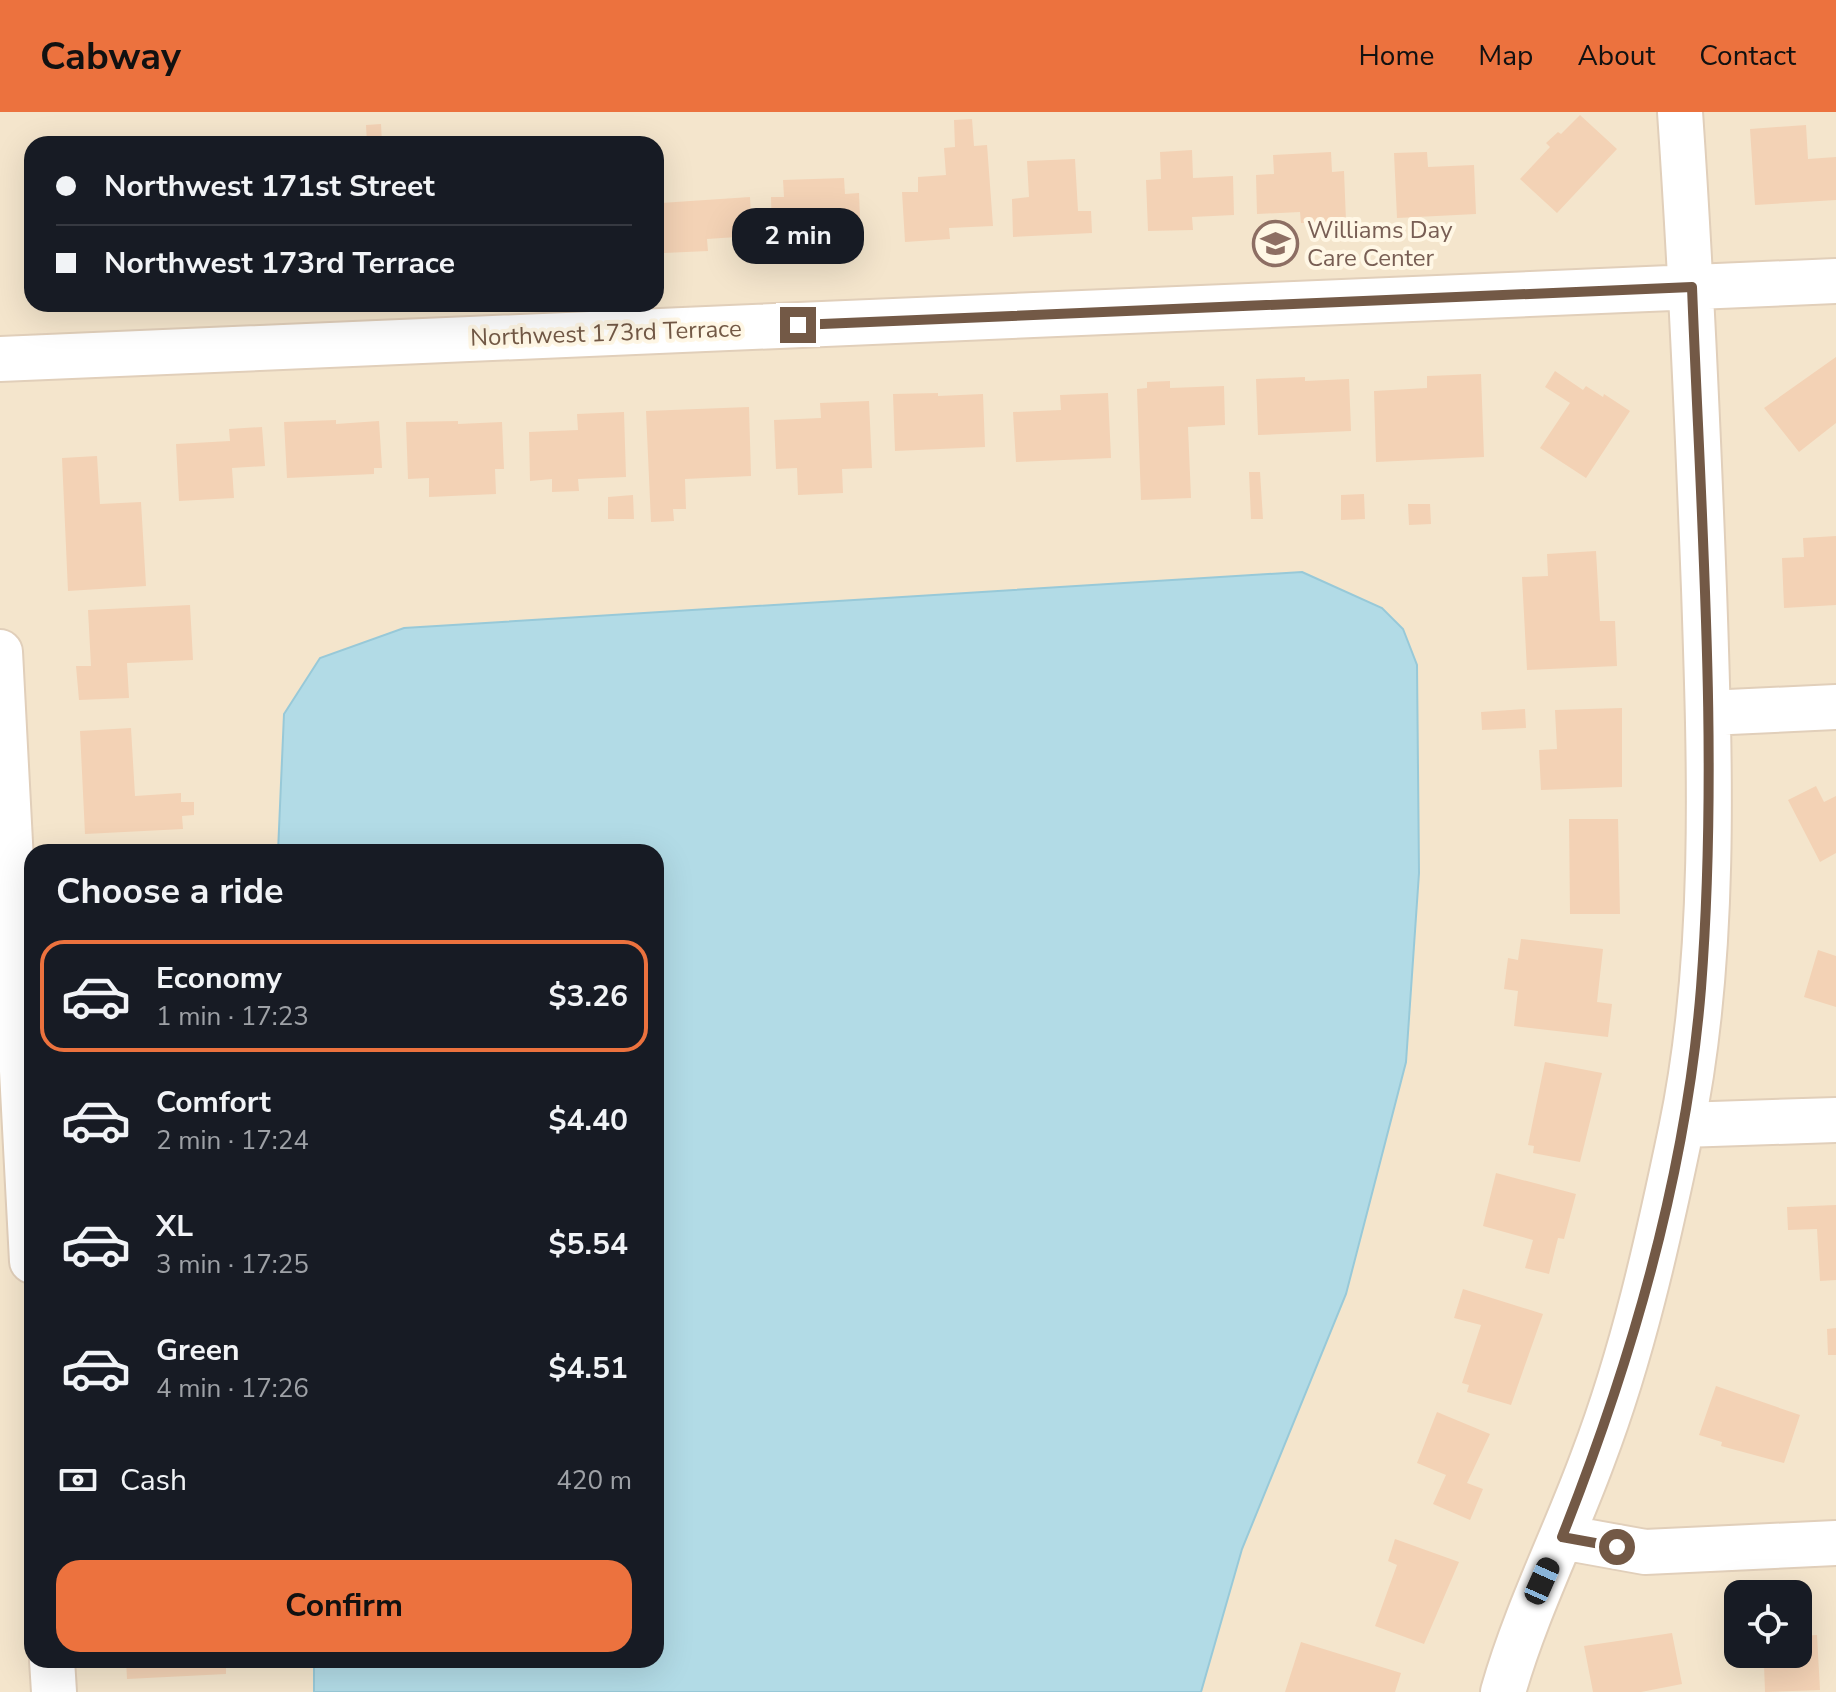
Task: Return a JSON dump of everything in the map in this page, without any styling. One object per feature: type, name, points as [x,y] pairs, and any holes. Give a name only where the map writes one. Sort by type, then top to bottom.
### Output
[{"type":"street","points":[[1503,1692],[1522,1626],[1595,1454],[1647,1280],[1682,1125],[1701,990],[1708,828],[1708,713],[1692,287],[1680,112]]},
{"type":"street","name":"Northwest 173rd Terrace","points":[[0,359],[1836,281]]},
{"type":"street","points":[[0,652],[24,1116]]},
{"type":"street","points":[[1708,713],[1836,707]]},
{"type":"street","points":[[1682,1125],[1836,1120]]},
{"type":"street","points":[[1562,1537],[1645,1552],[1836,1543]]},
{"type":"street","points":[[52,1668],[54,1692]]},
{"type":"shaded area","points":[[0,112],[1836,112],[1836,1692],[1201,1692],[1242,1549],[1346,1294],[1406,1062],[1419,873],[1417,665],[302,844],[24,844],[24,1668],[314,1668],[314,1692],[0,1692]]},
{"type":"water","points":[[1302,572],[1382,608],[1403,629],[1417,665],[1419,873],[1406,1062],[1346,1294],[1242,1549],[1201,1692],[314,1692],[314,1668],[664,1668],[664,844],[278,844],[284,714],[320,658],[404,628]]},
{"type":"building","points":[[1580,115],[1617,149],[1557,213],[1520,179],[1550,147],[1546,143],[1558,132],[1561,134]]},
{"type":"building","points":[[972,119],[974,146],[987,145],[993,226],[949,228],[950,239],[905,242],[902,192],[918,192],[918,177],[946,175],[944,148],[955,147],[954,120]]},
{"type":"building","points":[[381,124],[382,136],[367,136],[366,125]]},
{"type":"building","points":[[1806,125],[1808,159],[1836,157],[1836,200],[1755,205],[1750,129]]},
{"type":"building","points":[[1192,150],[1193,178],[1233,176],[1234,215],[1192,217],[1193,230],[1148,231],[1146,180],[1161,179],[1160,152]]},
{"type":"building","points":[[1331,152],[1332,172],[1344,171],[1346,221],[1301,223],[1300,212],[1257,214],[1256,175],[1274,174],[1273,155]]},
{"type":"building","points":[[1427,152],[1428,167],[1474,165],[1476,214],[1397,218],[1394,153]]},
{"type":"building","points":[[1075,159],[1078,211],[1091,211],[1092,233],[1013,237],[1012,199],[1029,197],[1027,161]]},
{"type":"building","points":[[844,178],[845,194],[859,193],[861,244],[816,246],[816,234],[772,236],[771,197],[784,197],[783,180]]},
{"type":"building","points":[[750,197],[752,236],[707,239],[708,251],[664,253],[664,203]]},
{"type":"building","points":[[1836,357],[1836,423],[1799,452],[1764,408]]},
{"type":"building","points":[[1555,371],[1583,390],[1586,386],[1603,397],[1604,394],[1630,411],[1586,478],[1540,448],[1570,403],[1545,387]]},
{"type":"building","points":[[1481,374],[1484,457],[1376,462],[1374,391],[1427,388],[1427,376]]},
{"type":"building","points":[[1305,377],[1305,381],[1349,379],[1351,431],[1258,435],[1256,379]]},
{"type":"building","points":[[1170,381],[1170,388],[1224,386],[1225,425],[1188,427],[1191,498],[1141,500],[1137,389],[1147,388],[1147,382]]},
{"type":"building","points":[[938,393],[938,396],[983,394],[985,447],[895,451],[893,394]]},
{"type":"building","points":[[1108,393],[1111,458],[1016,462],[1013,412],[1061,410],[1060,395]]},
{"type":"building","points":[[869,401],[872,468],[842,469],[843,493],[798,495],[797,468],[776,469],[774,420],[821,418],[820,403]]},
{"type":"building","points":[[749,407],[751,476],[685,479],[686,509],[673,509],[674,521],[651,522],[646,411]]},
{"type":"building","points":[[624,412],[626,477],[578,479],[579,491],[552,492],[552,479],[530,481],[529,432],[578,430],[577,414]]},
{"type":"building","points":[[336,420],[336,424],[379,421],[382,468],[374,468],[374,474],[287,478],[284,422]]},
{"type":"building","points":[[458,421],[458,424],[502,422],[504,469],[495,469],[496,494],[429,497],[429,478],[408,479],[406,422]]},
{"type":"building","points":[[262,427],[265,466],[232,468],[234,498],[179,501],[176,444],[230,441],[229,429]]},
{"type":"building","points":[[97,456],[100,504],[141,502],[146,586],[68,591],[62,458]]},
{"type":"building","points":[[1249,472],[1260,472],[1263,519],[1251,519]]},
{"type":"building","points":[[1364,494],[1365,519],[1341,520],[1341,495]]},
{"type":"building","points":[[633,495],[634,519],[608,519],[608,497]]},
{"type":"building","points":[[1408,504],[1430,504],[1431,524],[1409,525]]},
{"type":"building","points":[[1836,536],[1836,605],[1784,608],[1782,558],[1804,557],[1803,538]]},
{"type":"building","points":[[1596,551],[1600,621],[1615,621],[1617,666],[1527,670],[1522,577],[1548,576],[1547,554]]},
{"type":"building","points":[[190,605],[193,660],[127,663],[129,698],[79,700],[76,666],[91,666],[88,610]]},
{"type":"building","points":[[1622,708],[1622,787],[1541,790],[1539,750],[1557,749],[1555,710]]},
{"type":"building","points":[[1525,709],[1526,728],[1482,730],[1481,712]]},
{"type":"building","points":[[131,728],[135,796],[181,793],[181,802],[194,802],[194,815],[182,816],[183,829],[85,834],[80,731]]},
{"type":"building","points":[[1816,786],[1824,802],[1836,796],[1836,853],[1820,862],[1788,800]]},
{"type":"building","points":[[1569,819],[1618,819],[1620,914],[1570,914]]},
{"type":"building","points":[[1521,939],[1603,949],[1597,1002],[1612,1004],[1608,1037],[1514,1026],[1518,991],[1504,989],[1508,958],[1518,960]]},
{"type":"building","points":[[1818,950],[1836,956],[1836,1007],[1804,997]]},
{"type":"building","points":[[1545,1062],[1602,1073],[1580,1162],[1533,1153],[1534,1146],[1528,1145]]},
{"type":"building","points":[[1496,1173],[1576,1194],[1564,1239],[1558,1238],[1549,1274],[1525,1268],[1533,1240],[1483,1226]]},
{"type":"building","points":[[1836,1205],[1836,1280],[1820,1281],[1817,1229],[1788,1230],[1787,1207]]},
{"type":"building","points":[[1463,1289],[1543,1314],[1511,1405],[1467,1392],[1469,1385],[1462,1383],[1481,1325],[1454,1318]]},
{"type":"building","points":[[1836,1328],[1836,1355],[1828,1355],[1827,1329]]},
{"type":"building","points":[[1716,1386],[1800,1415],[1784,1463],[1721,1446],[1722,1442],[1699,1435]]},
{"type":"building","points":[[1437,1412],[1490,1434],[1467,1483],[1483,1489],[1470,1520],[1433,1504],[1446,1475],[1417,1463]]},
{"type":"building","points":[[1395,1539],[1459,1562],[1424,1644],[1375,1626],[1397,1565],[1388,1561]]},
{"type":"building","points":[[1672,1633],[1682,1684],[1641,1692],[1593,1692],[1584,1646]]},
{"type":"building","points":[[1812,1635],[1817,1635],[1820,1690],[1765,1692],[1764,1668],[1812,1668]]},
{"type":"building","points":[[1301,1642],[1401,1673],[1395,1692],[1285,1692]]},
{"type":"building","points":[[126,1668],[226,1668],[226,1674],[127,1679]]},
{"type":"place","name":"Williams Day Care Center","points":[[1276,244]]},
{"type":"route","points":[[798,325],[1692,287],[1708,713],[1708,828],[1701,990],[1682,1125],[1647,1280],[1595,1454],[1562,1537],[1617,1547]]}]
